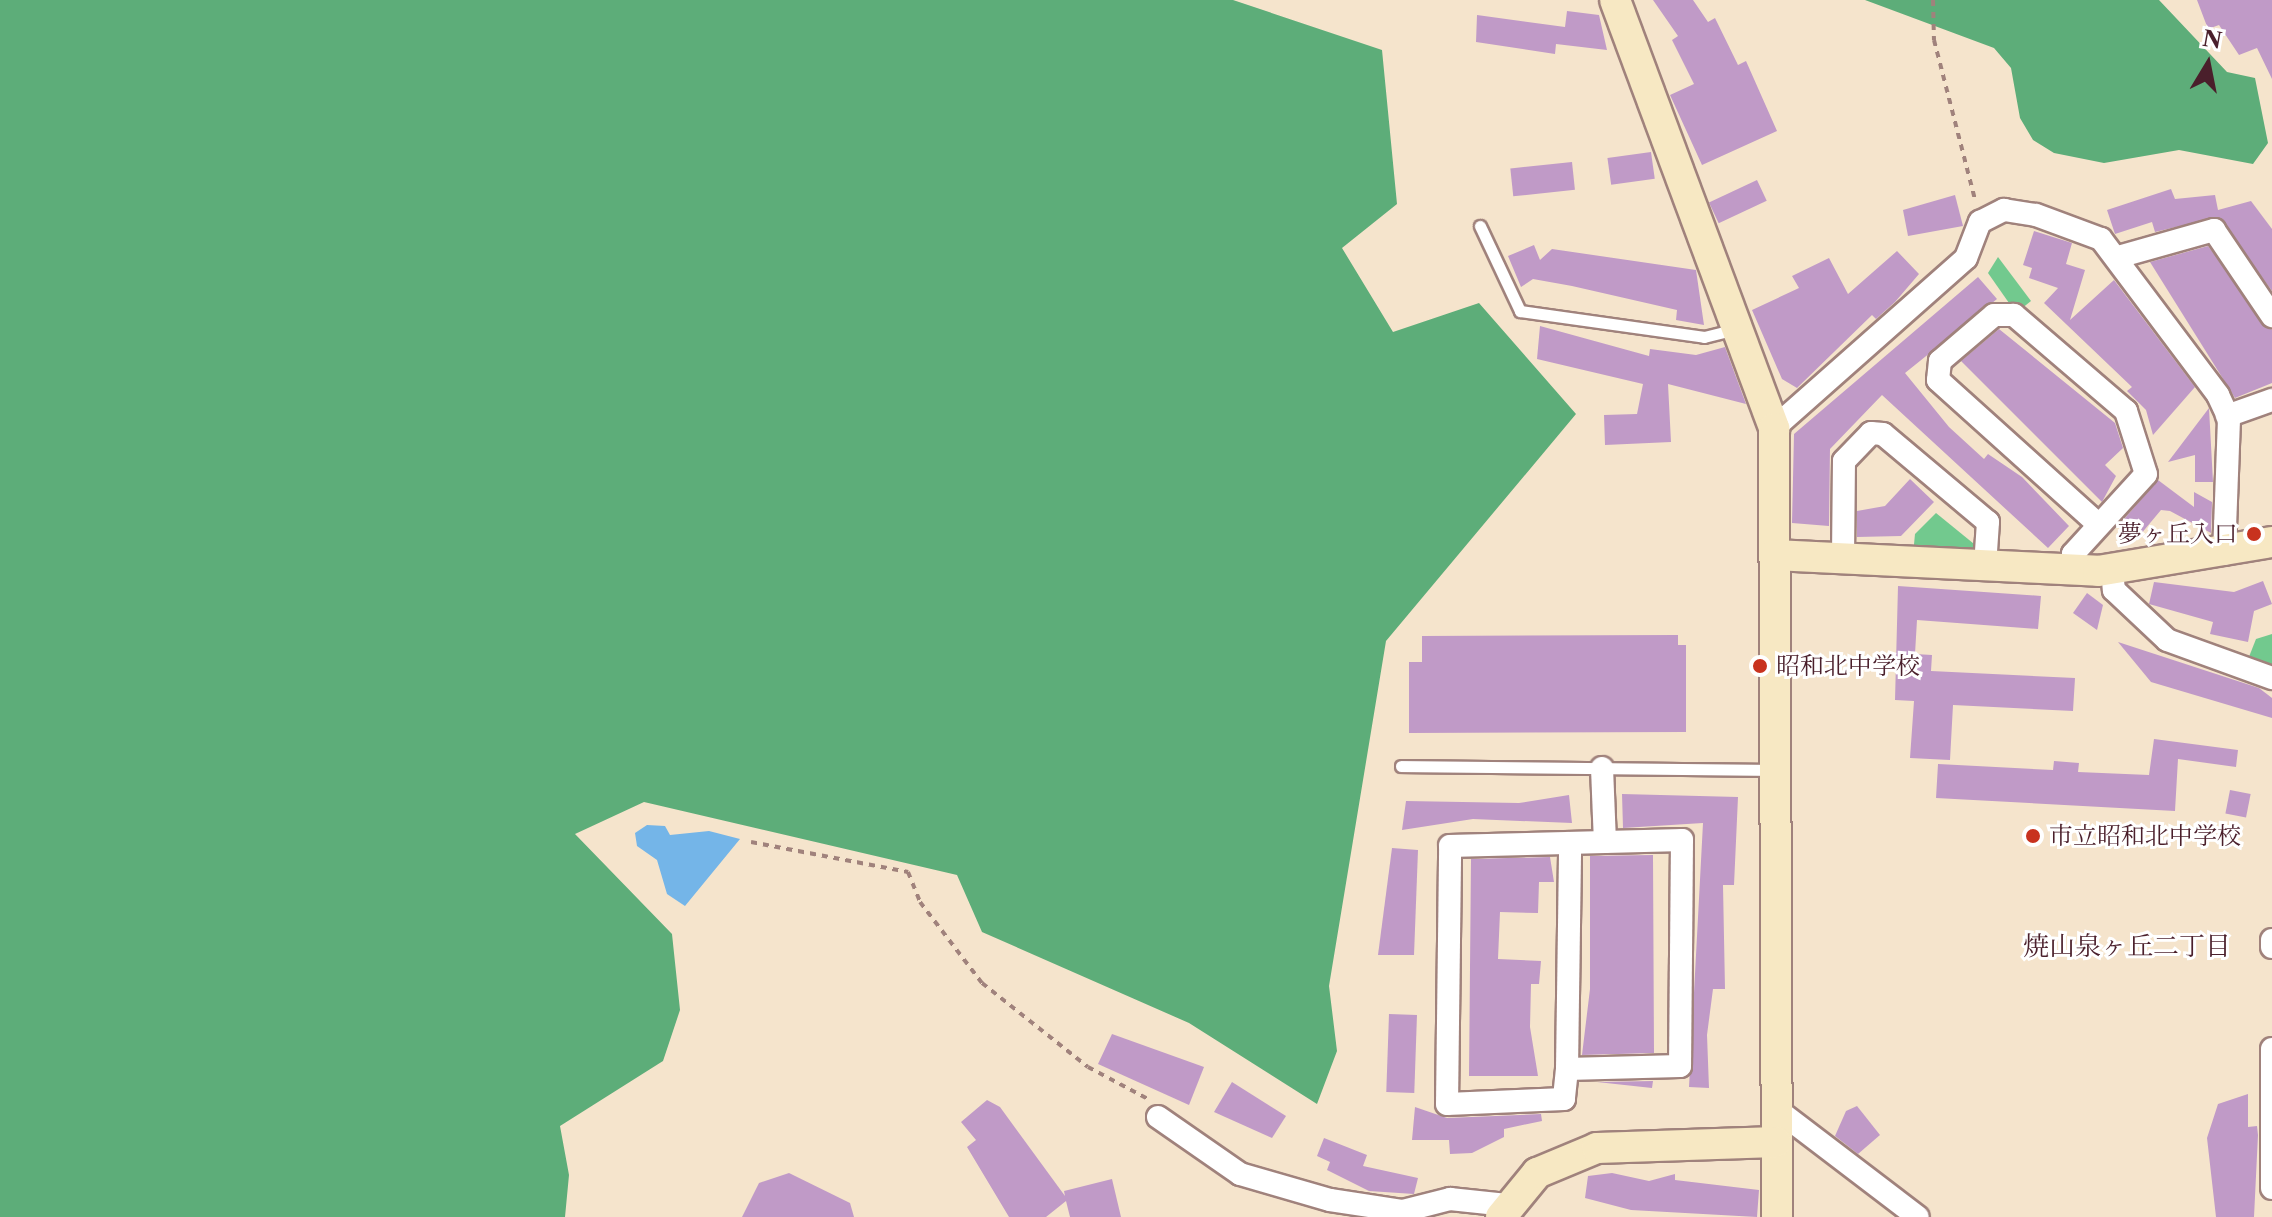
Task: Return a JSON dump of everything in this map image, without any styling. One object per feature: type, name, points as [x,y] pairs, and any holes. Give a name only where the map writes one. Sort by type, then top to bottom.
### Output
[{"type":"street","points":[[1615,0],[1774,428],[1777,1217]]},
{"type":"street","points":[[1774,428],[1966,258],[1980,222],[2004,210],[2036,215],[2101,239],[2191,353],[2227,416],[2224,554]]},
{"type":"street","points":[[2118,257],[2214,230],[2272,316]]},
{"type":"street","points":[[2072,568],[2073,554],[2146,474],[2126,411],[2014,315],[1994,315],[1940,361],[1938,380],[2098,524]]},
{"type":"street","points":[[2227,416],[2272,400]]},
{"type":"street","points":[[1843,556],[1844,461],[1871,433],[1883,434],[1988,522],[1985,566]]},
{"type":"street","points":[[1774,555],[2112,569],[2224,554],[2272,542]]},
{"type":"street","points":[[2112,569],[2114,590],[2167,640],[2272,678]]},
{"type":"street","points":[[1602,768],[1605,842]]},
{"type":"street","points":[[1567,1069],[1680,1066],[1682,840],[1450,846],[1447,1104],[1564,1099],[1570,843]]},
{"type":"street","points":[[2272,940],[2272,947]]},
{"type":"street","points":[[2272,1049],[2272,1188]]},
{"type":"street","points":[[1776,1109],[1918,1217]]},
{"type":"street","points":[[1158,1110],[1240,1174],[1330,1200],[1403,1211],[1450,1199],[1504,1211],[1537,1173],[1597,1148],[1776,1142]]},
{"type":"lane","points":[[1480,226],[1520,311],[1704,337],[1736,329]]},
{"type":"lane","points":[[1401,766],[1773,770]]},
{"type":"path","points":[[1933,0],[1934,40],[1980,222]]},
{"type":"path","points":[[751,842],[908,872],[920,902],[982,983],[1088,1067],[1158,1110]]},
{"type":"green space","points":[[0,0],[1233,0],[1382,50],[1397,204],[1342,248],[1393,332],[1479,303],[1576,414],[1386,641],[1329,986],[1337,1051],[1317,1104],[1189,1023],[982,932],[957,875],[644,802],[575,834],[672,934],[680,1010],[663,1061],[560,1126],[569,1175],[565,1217],[0,1217]]},
{"type":"green space","points":[[1865,0],[2159,0],[2227,72],[2255,78],[2268,143],[2253,164],[2179,150],[2104,163],[2054,153],[2033,140],[2020,118],[2011,68],[1994,48]]},
{"type":"green space","points":[[1998,257],[2031,301],[2016,313],[1988,273]]},
{"type":"green space","points":[[1936,513],[1979,548],[1974,561],[1913,555],[1915,534]]},
{"type":"green space","points":[[2272,634],[2272,673],[2245,667],[2256,639]]},
{"type":"water","points":[[647,825],[665,826],[670,835],[709,831],[740,839],[685,906],[667,894],[657,860],[637,846],[635,833]]},
{"type":"building","points":[[1653,0],[1693,0],[1708,22],[1715,18],[1738,65],[1746,61],[1777,131],[1702,165],[1670,95],[1694,84],[1672,40],[1678,36]]},
{"type":"building","points":[[2197,0],[2272,0],[2272,79],[2257,48],[2239,55],[2219,25],[2208,29]]},
{"type":"building","points":[[1567,11],[1599,15],[1607,50],[1556,44],[1555,54],[1476,42],[1477,15],[1565,27]]},
{"type":"building","points":[[1651,152],[1655,179],[1611,185],[1607,158]]},
{"type":"building","points":[[1572,162],[1575,190],[1513,196],[1510,168]]},
{"type":"building","points":[[1757,180],[1767,201],[1719,223],[1709,202]]},
{"type":"building","points":[[2171,189],[2175,199],[2215,195],[2218,210],[2251,201],[2272,229],[2272,291],[2218,217],[2155,232],[2152,222],[2115,234],[2107,210]]},
{"type":"building","points":[[1955,195],[1963,226],[1908,236],[1903,210]]},
{"type":"building","points":[[2034,231],[2072,243],[2066,264],[2085,270],[2070,320],[2114,280],[2195,387],[2153,435],[2146,410],[2127,391],[2132,387],[2044,303],[2058,288],[2029,278],[2032,268],[2023,265]]},
{"type":"building","points":[[1534,245],[1540,260],[1552,249],[1696,270],[1704,325],[1676,320],[1677,310],[1572,286],[1533,279],[1521,287],[1508,256]]},
{"type":"building","points":[[2208,246],[2272,330],[2272,383],[2235,398],[2150,262]]},
{"type":"building","points":[[1897,251],[1919,274],[1895,302],[1876,319],[1872,315],[1797,388],[1782,379],[1752,310],[1799,288],[1792,276],[1829,258],[1848,294]]},
{"type":"building","points":[[1978,277],[1997,299],[1905,373],[1949,427],[1984,459],[1988,454],[2022,477],[2069,526],[2048,548],[1882,395],[1830,449],[1829,526],[1792,523],[1794,434]]},
{"type":"building","points":[[1540,326],[1649,356],[1650,349],[1696,355],[1725,347],[1746,404],[1668,384],[1671,442],[1605,445],[1604,415],[1637,414],[1643,384],[1537,359]]},
{"type":"building","points":[[1999,329],[2115,423],[2123,448],[2105,465],[2116,476],[2102,502],[1961,361]]},
{"type":"building","points":[[2209,408],[2213,482],[2195,482],[2195,455],[2168,462]]},
{"type":"building","points":[[1910,479],[1934,502],[1901,536],[1857,537],[1857,511],[1885,506]]},
{"type":"building","points":[[2158,480],[2194,507],[2194,492],[2212,502],[2211,533],[2170,511],[2161,510],[2135,541],[2118,526]]},
{"type":"building","points":[[2263,581],[2272,604],[2254,611],[2248,642],[2210,634],[2213,622],[2149,604],[2154,582],[2234,592]]},
{"type":"building","points":[[1898,586],[2041,596],[2038,629],[1917,620],[1915,654],[1932,655],[1931,671],[2075,678],[2073,711],[1953,705],[1950,760],[1910,758],[1914,701],[1895,700]]},
{"type":"building","points":[[2087,593],[2103,605],[2097,630],[2073,613]]},
{"type":"building","points":[[1678,635],[1678,645],[1686,645],[1686,732],[1409,733],[1409,662],[1422,662],[1422,636]]},
{"type":"building","points":[[2118,642],[2259,688],[2272,698],[2272,718],[2151,682]]},
{"type":"building","points":[[2154,739],[2238,750],[2236,767],[2178,759],[2175,811],[1936,798],[1938,764],[2053,770],[2054,761],[2079,763],[2078,772],[2149,775]]},
{"type":"building","points":[[2230,790],[2251,794],[2246,818],[2225,814]]},
{"type":"building","points":[[1622,794],[1738,797],[1734,885],[1723,885],[1725,989],[1713,989],[1707,1035],[1709,1088],[1689,1087],[1703,823],[1623,828]]},
{"type":"building","points":[[1569,795],[1572,823],[1473,819],[1402,830],[1406,801],[1519,803]]},
{"type":"building","points":[[1392,848],[1418,850],[1414,955],[1378,955]]},
{"type":"building","points":[[1653,855],[1654,1053],[1582,1055],[1590,989],[1590,856]]},
{"type":"building","points":[[1550,857],[1554,882],[1539,882],[1538,913],[1500,912],[1498,959],[1541,961],[1539,984],[1531,984],[1530,1027],[1538,1076],[1469,1076],[1471,859]]},
{"type":"building","points":[[1389,1014],[1417,1015],[1414,1093],[1386,1092]]},
{"type":"building","points":[[1112,1034],[1204,1067],[1189,1105],[1098,1064]]},
{"type":"building","points":[[1653,1081],[1652,1088],[1597,1082]]},
{"type":"building","points":[[1232,1082],[1286,1116],[1272,1138],[1214,1112]]},
{"type":"building","points":[[2248,1094],[2248,1127],[2257,1126],[2258,1135],[2254,1217],[2216,1217],[2207,1138],[2218,1104]]},
{"type":"building","points":[[987,1100],[1000,1107],[1065,1196],[1064,1191],[1112,1179],[1121,1217],[1070,1217],[1066,1201],[1046,1217],[1009,1217],[967,1147],[976,1140],[961,1122]]},
{"type":"building","points":[[1857,1106],[1880,1135],[1858,1154],[1835,1136],[1846,1111]]},
{"type":"building","points":[[1415,1107],[1447,1118],[1541,1114],[1542,1121],[1504,1129],[1504,1137],[1472,1153],[1450,1154],[1449,1140],[1412,1140]]},
{"type":"building","points":[[1324,1138],[1367,1155],[1363,1166],[1418,1178],[1414,1194],[1369,1191],[1327,1170],[1330,1162],[1317,1156]]},
{"type":"building","points":[[789,1173],[850,1203],[854,1217],[742,1217],[759,1183]]},
{"type":"building","points":[[1612,1173],[1649,1181],[1675,1174],[1675,1180],[1759,1190],[1757,1217],[1631,1210],[1585,1198],[1588,1176]]},
{"type":"place","name":"夢ヶ丘入口","points":[[2254,534]]},
{"type":"place","name":"昭和北中学校","points":[[1760,666]]},
{"type":"place","name":"市立昭和北中学校","points":[[2033,836]]},
{"type":"district","name":"焼山泉ヶ丘二丁目","points":[[2127,947]]}]
